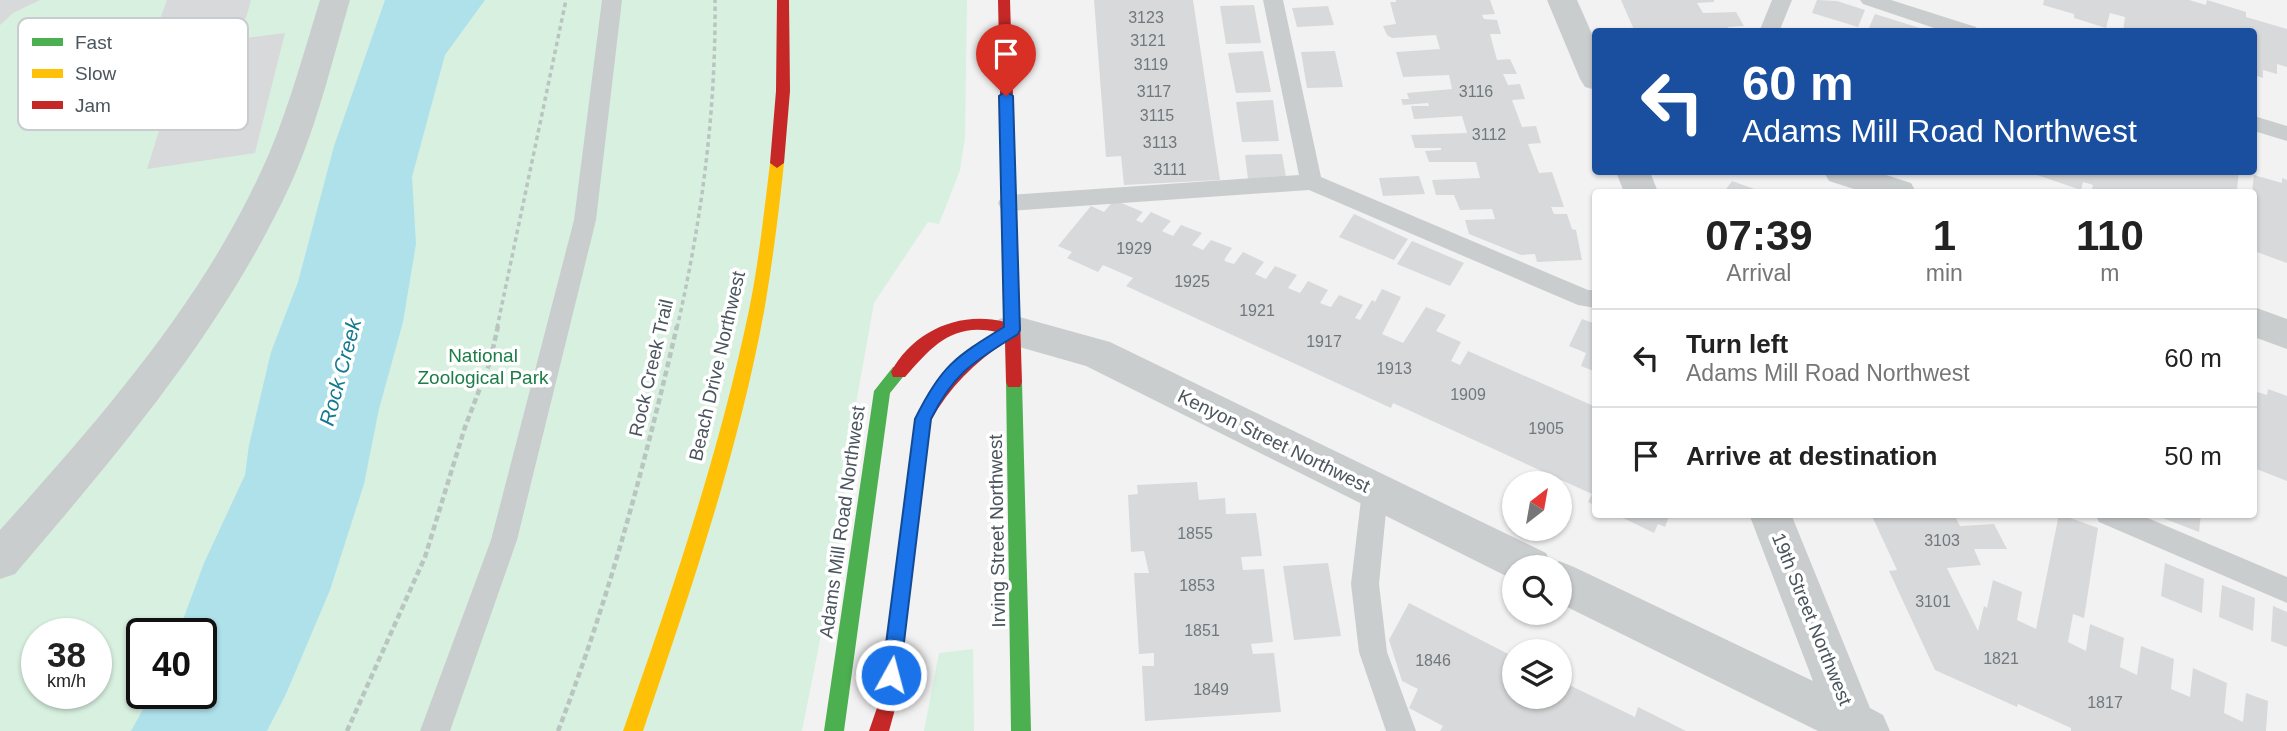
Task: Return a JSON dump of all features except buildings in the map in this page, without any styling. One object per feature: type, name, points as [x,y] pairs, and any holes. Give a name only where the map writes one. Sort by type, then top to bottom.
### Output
[{"type":"main road","name":"Beach Drive Northwest","points":[[633,731],[690,556],[723,441],[754,310],[774,197],[781,133],[784,84],[783,0]]},
{"type":"main road","points":[[879,731],[888,702],[923,419],[938,388],[962,361],[1012,330],[1004,0]]},
{"type":"main road","name":"Adams Mill Road Northwest","points":[[834,731],[882,391],[921,347],[945,331],[968,321],[992,323],[1012,330]]},
{"type":"main road","name":"Irving Street Northwest","points":[[1012,330],[1020,583],[1021,731]]},
{"type":"street","points":[[0,561],[139,398],[219,285],[273,183],[290,144],[335,0]]},
{"type":"street","points":[[1562,0],[1592,70]]},
{"type":"street","points":[[1850,175],[1890,189]]},
{"type":"street","points":[[2257,323],[2287,334]]},
{"type":"street","name":"Kenyon Street Northwest","points":[[1012,330],[1096,353],[1506,555]]},
{"type":"street","name":"19th Street Northwest","points":[[1772,518],[1860,728]]},
{"type":"street","points":[[1572,587],[1860,728]]},
{"type":"lane","points":[[435,731],[504,540],[585,220],[611,0]]},
{"type":"lane","points":[[1273,0],[1311,182]]},
{"type":"lane","points":[[1771,28],[1782,0]]},
{"type":"lane","points":[[1870,0],[1957,28]]},
{"type":"lane","points":[[2257,124],[2287,134]]},
{"type":"lane","points":[[1009,203],[1311,182],[1586,299],[1592,299]]},
{"type":"lane","points":[[1375,491],[1364,584],[1373,652],[1401,731]]},
{"type":"lane","points":[[2117,518],[2287,590]]},
{"type":"path","points":[[346,731],[382,660],[425,556],[465,427],[490,362],[566,0]]},
{"type":"path","name":"Rock Creek Trail","points":[[558,731],[613,568],[676,330],[712,138],[718,60],[715,0]]},
{"type":"green space","name":"National Zoological Park","points":[[0,0],[967,0],[965,138],[960,170],[939,224],[928,222],[874,303],[851,432],[841,534],[802,731],[0,731]]},
{"type":"green space","points":[[973,649],[974,731],[924,731],[939,653]]},
{"type":"water","name":"Rock Creek","points":[[385,0],[485,0],[445,55],[412,177],[416,244],[403,322],[379,409],[364,484],[330,590],[286,694],[267,731],[131,731],[143,709],[217,709],[217,618],[184,618],[204,563],[245,475],[249,445],[271,352],[298,282],[334,146]]},
{"type":"traffic: fast","points":[[834,731],[882,391],[899,372]]},
{"type":"traffic: fast","points":[[1014,382],[1021,731]]},
{"type":"traffic: slow","points":[[633,731],[680,592],[723,451],[757,308],[777,163]]},
{"type":"traffic: jam","points":[[777,163],[783,91],[783,0]]},
{"type":"traffic: jam","points":[[1004,0],[1014,382]]},
{"type":"traffic: jam","points":[[899,372],[936,336],[961,324],[976,323],[1012,330]]},
{"type":"traffic: jam","points":[[879,731],[888,702],[923,419],[951,378],[984,349],[1012,330]]},
{"type":"route","points":[[891,675],[923,419],[938,388],[962,361],[1012,330],[1006,96]]}]
